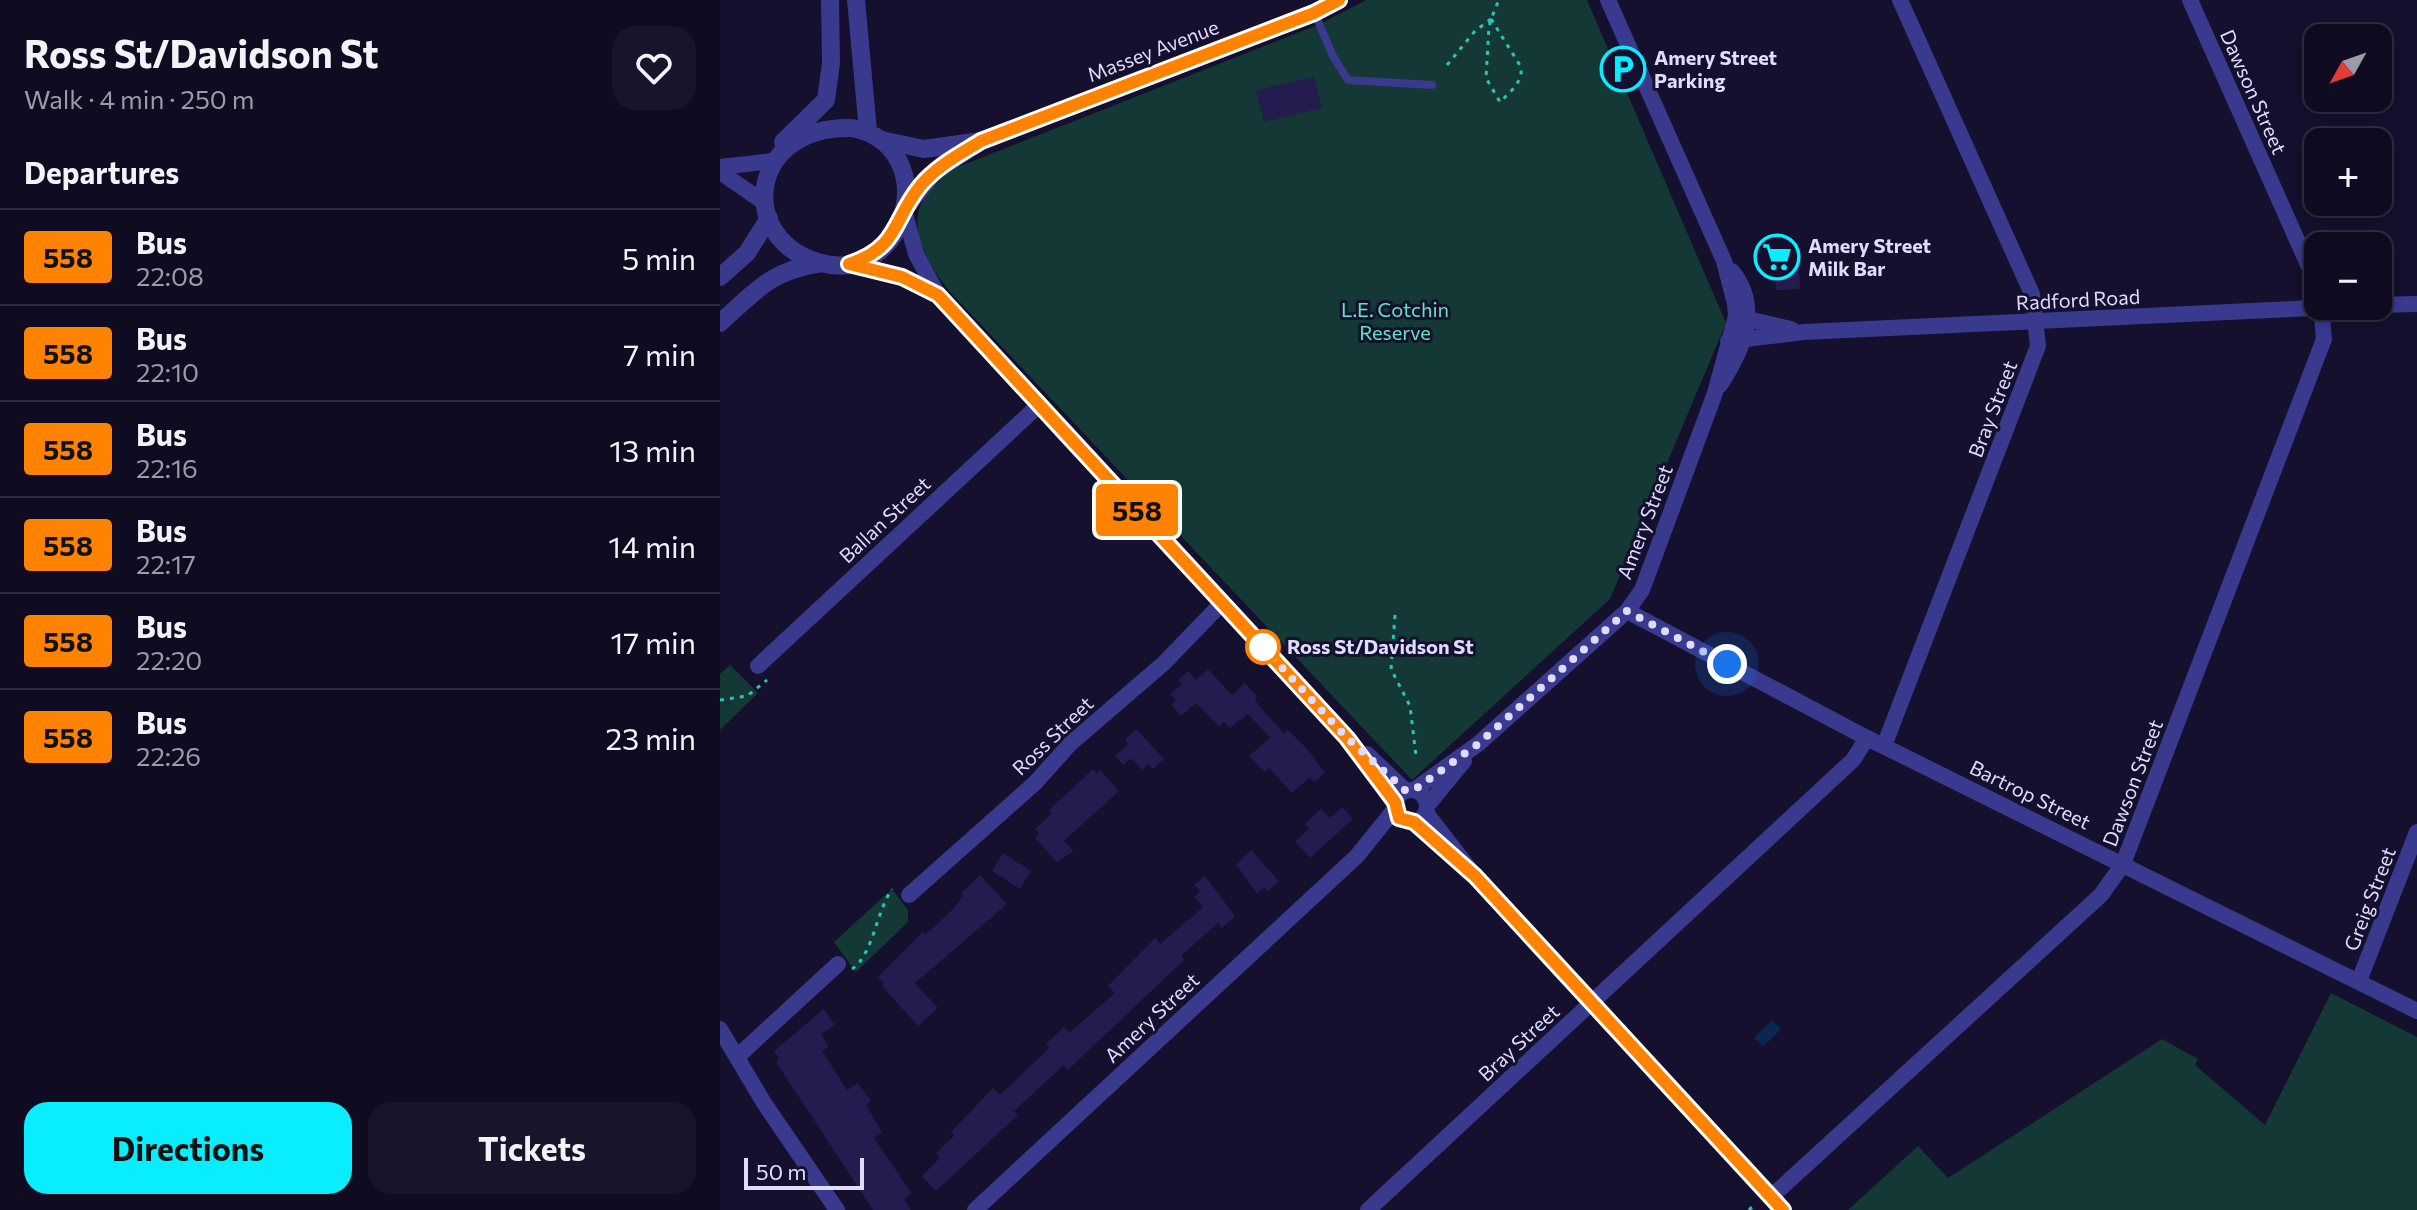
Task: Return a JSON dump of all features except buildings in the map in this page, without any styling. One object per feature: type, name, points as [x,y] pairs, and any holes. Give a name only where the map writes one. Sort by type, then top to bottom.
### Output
[{"type":"street","points":[[720,277],[747,253],[767,211],[764,189],[784,139],[826,100],[831,63],[830,0]]},
{"type":"street","points":[[856,0],[875,136],[903,170],[906,210],[916,254],[938,295],[1402,798]]},
{"type":"street","name":"Massey Avenue","points":[[906,210],[934,172],[981,141],[1314,13],[1339,0]]},
{"type":"street","points":[[1608,0],[1724,261],[1742,318]]},
{"type":"street","name":"Bray Street","points":[[1884,746],[2038,346],[2032,294],[1900,0]]},
{"type":"street","name":"Dawson Street","points":[[2190,0],[2304,256]]},
{"type":"street","points":[[720,170],[776,157],[821,129],[875,136]]},
{"type":"street","name":"Massey Avenue","points":[[875,136],[924,149],[981,141]]},
{"type":"street","points":[[720,170],[767,211],[790,247],[821,263]]},
{"type":"street","points":[[849,264],[884,247],[906,210]]},
{"type":"street","points":[[720,323],[774,276],[792,267],[821,263],[849,264],[902,277],[938,295]]},
{"type":"street","points":[[2392,305],[2417,304]]},
{"type":"street","name":"Radford Road","points":[[1736,342],[1804,332],[2304,308]]},
{"type":"street","name":"Radford Road","points":[[1742,318],[1804,332]]},
{"type":"street","name":"Amery Street","points":[[975,1210],[1357,856],[1402,798],[1478,744],[1627,611],[1642,590],[1736,342],[1742,318]]},
{"type":"street","name":"Dawson Street","points":[[1771,1197],[2101,895],[2123,864],[2324,339],[2323,320]]},
{"type":"street","name":"Ballan Street","points":[[763,673],[1039,405]]},
{"type":"street","name":"Ross Street","points":[[909,895],[1035,783],[1070,744],[1164,663],[1222,603]]},
{"type":"street","name":"Bartrop Street","points":[[1627,611],[1867,738],[2417,1011]]},
{"type":"street","name":"Bray Street","points":[[1368,1210],[1853,760],[1867,738]]},
{"type":"street","name":"Amery Street","points":[[1357,856],[1419,816],[1478,744]]},
{"type":"street","points":[[1402,798],[1423,796],[1419,816]]},
{"type":"street","points":[[1402,798],[1399,818],[1419,816]]},
{"type":"street","points":[[1419,816],[1783,1210]]},
{"type":"street","name":"Greig Street","points":[[2359,981],[2417,832]]},
{"type":"street","points":[[738,1056],[845,967]]},
{"type":"street","points":[[720,1029],[764,1103],[837,1210]]},
{"type":"lane","points":[[1314,13],[1333,56],[1348,80],[1432,85]]},
{"type":"path","points":[[1491,19],[1521,67],[1522,75],[1500,102],[1486,78],[1491,19],[1499,0]]},
{"type":"path","points":[[1447,65],[1475,31],[1491,19]]},
{"type":"path","points":[[1395,615],[1391,669],[1410,706],[1416,756]]},
{"type":"path","points":[[720,700],[747,696],[763,673]]},
{"type":"path","points":[[845,967],[865,955],[881,905],[892,889]]},
{"type":"green space","name":"L.E. Cotchin Reserve","points":[[1366,0],[1587,0],[1726,323],[1610,599],[1412,780],[949,291],[928,259],[918,227],[924,197],[953,169],[1320,24]]},
{"type":"green space","points":[[730,665],[758,693],[720,730],[720,674]]},
{"type":"green space","points":[[892,889],[908,910],[908,922],[856,972],[834,942]]},
{"type":"green space","points":[[2331,993],[2417,1037],[2417,1210],[1848,1210],[1918,1146],[1948,1178],[2162,1039],[2198,1059],[2195,1065],[2265,1125]]},
{"type":"water","points":[[1772,1020],[1781,1029],[1763,1047],[1754,1038]]},
{"type":"bus line","name":"558","points":[[1339,0],[1314,13],[981,141],[934,172],[921,186],[907,206],[897,232],[884,247],[868,258],[849,264],[902,277],[938,295],[1347,738],[1395,802],[1394,810],[1399,818],[1408,823],[1414,822],[1475,876],[1783,1210]]},
{"type":"place","name":"Amery Street Parking","points":[[1623,69]]},
{"type":"place","name":"Amery Street Milk Bar","points":[[1777,257]]},
{"type":"place","name":"Ross St/Davidson St","points":[[1263,647]]},
{"type":"route","points":[[1263,647],[1347,738],[1398,780],[1406,791],[1414,790],[1478,744],[1627,611],[1727,664]]}]
